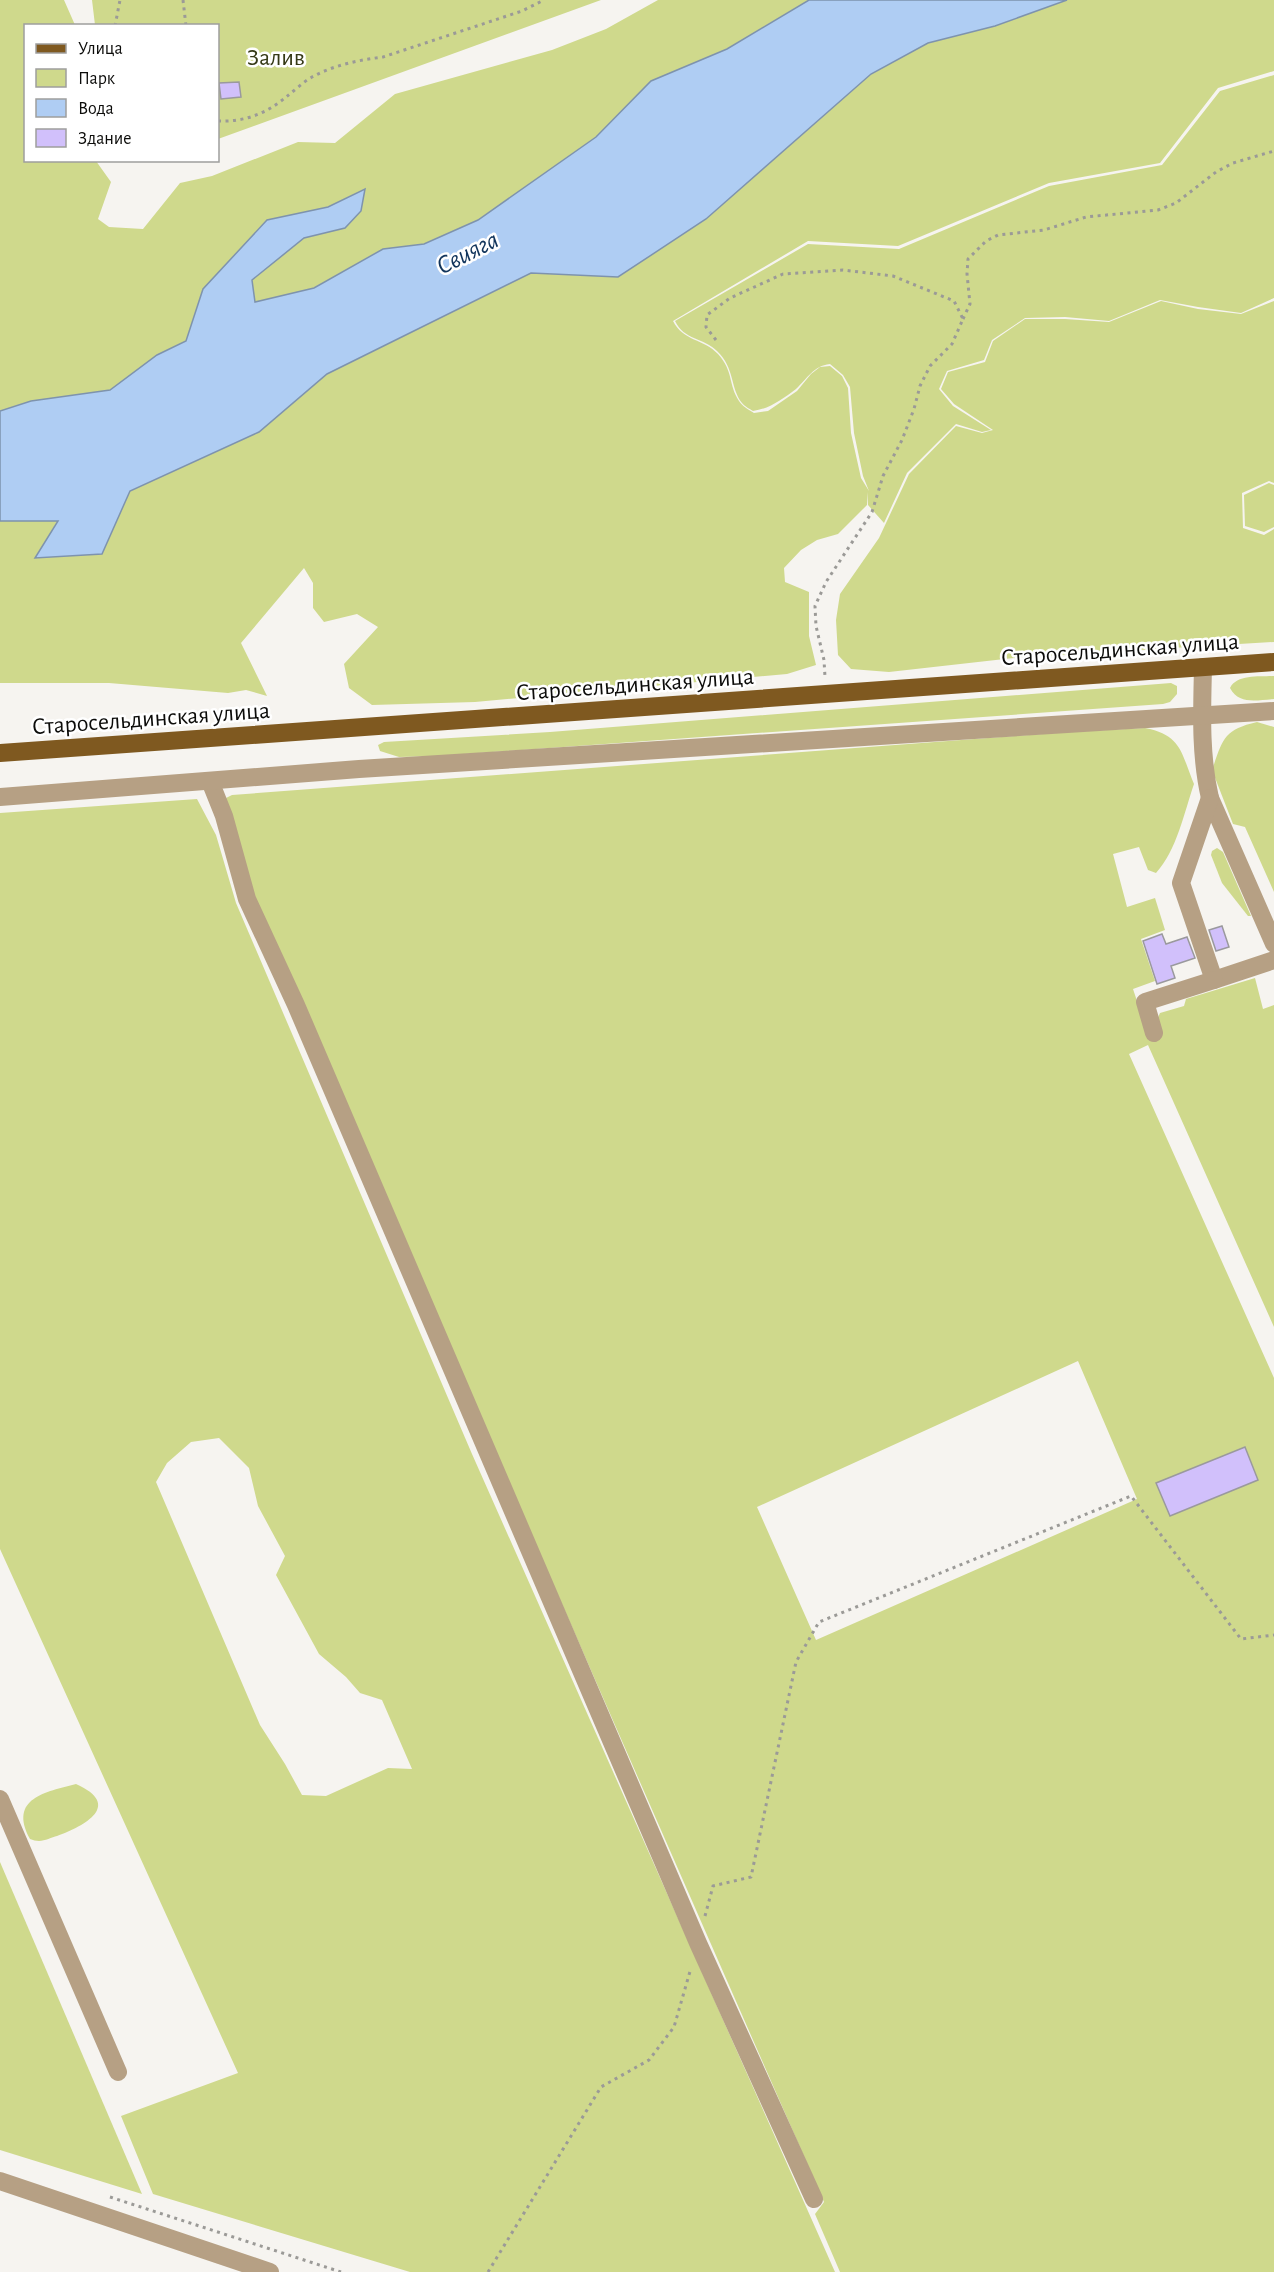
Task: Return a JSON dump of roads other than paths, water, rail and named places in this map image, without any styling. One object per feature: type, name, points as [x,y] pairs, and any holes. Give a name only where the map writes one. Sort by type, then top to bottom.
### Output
[{"type":"main road","name":"Старосельдинская улица","points":[[0,753],[1274,662]]},
{"type":"street","points":[[1203,667],[1204,772],[1210,798],[1274,944]]},
{"type":"street","points":[[0,797],[359,769],[1274,711]]},
{"type":"street","points":[[210,781],[224,816],[247,898],[296,1005],[698,1943],[814,2199]]},
{"type":"street","points":[[1210,798],[1181,883],[1214,980]]},
{"type":"street","points":[[1154,1033],[1145,1002],[1274,960]]},
{"type":"street","points":[[0,1799],[118,2072]]},
{"type":"street","points":[[0,2181],[270,2272]]},
{"type":"water","name":"Свияга","points":[[809,0],[1067,0],[995,26],[928,43],[871,74],[706,219],[618,277],[531,273],[327,374],[259,432],[130,491],[102,554],[35,558],[58,521],[0,521],[0,411],[31,401],[110,390],[157,355],[186,341],[203,289],[267,220],[328,207],[365,189],[361,211],[345,228],[304,238],[252,280],[255,302],[314,288],[383,249],[424,244],[478,220],[596,137],[651,81],[727,49]]},
{"type":"park label","name":"Залив","points":[[276,57]]}]
